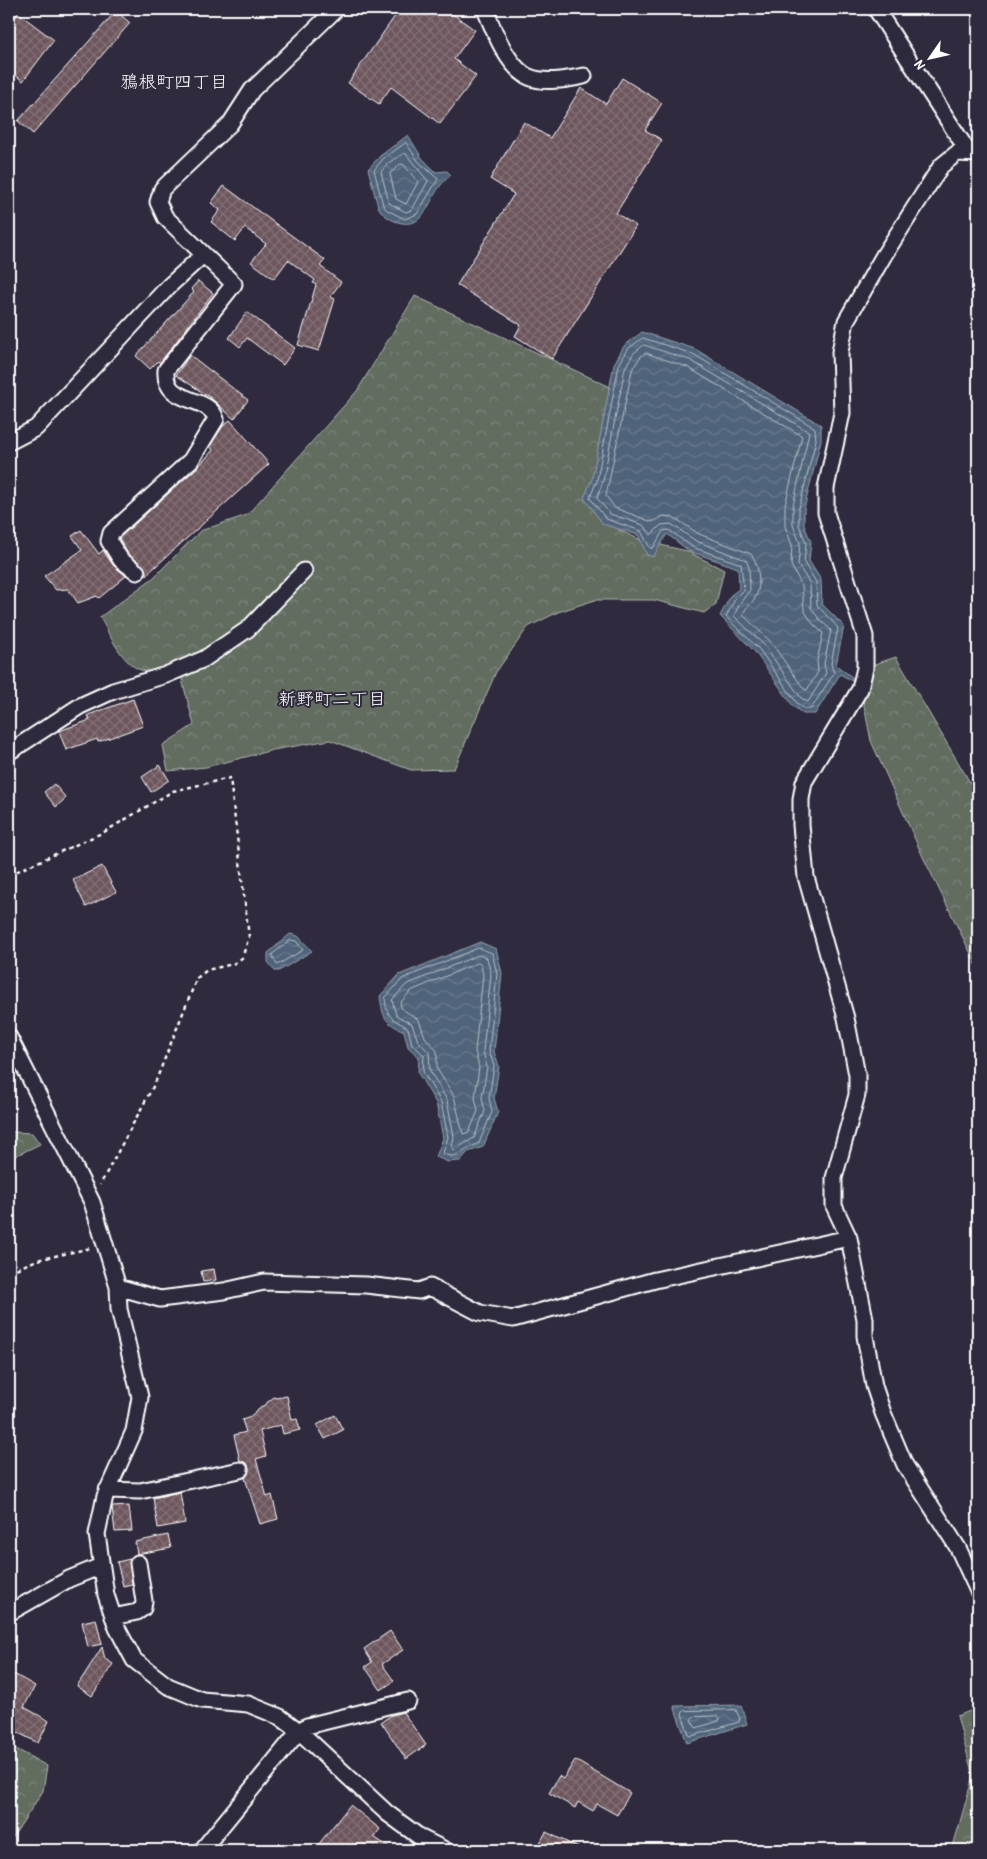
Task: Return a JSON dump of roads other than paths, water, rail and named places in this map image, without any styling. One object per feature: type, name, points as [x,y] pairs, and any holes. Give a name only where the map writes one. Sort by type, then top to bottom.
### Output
[{"type":"street","points":[[136,572],[121,560],[109,541],[111,533],[191,460],[216,419],[208,407],[177,394],[165,377],[166,370],[170,362],[234,284],[202,255],[160,211],[159,196],[162,188],[230,124],[252,90],[336,9]]},
{"type":"street","points":[[485,9],[496,39],[510,60],[529,77],[557,80],[584,76]]},
{"type":"street","points":[[876,9],[974,154]]},
{"type":"street","points":[[974,154],[956,154],[940,166],[884,254],[846,321],[840,352],[842,413],[826,488],[826,513],[865,636],[865,668],[860,690],[804,782],[801,799],[801,825],[806,877],[846,1018],[857,1075],[857,1095],[834,1178],[834,1206],[850,1238],[874,1386],[882,1413],[905,1465],[958,1548],[978,1591]]},
{"type":"street","points":[[9,442],[28,434],[43,422],[169,286],[202,255]]},
{"type":"street","points":[[9,752],[80,706],[113,691],[166,675],[204,659],[248,629],[304,571]]},
{"type":"street","points":[[9,1037],[92,1202],[118,1287],[119,1309],[140,1397],[134,1431],[107,1490],[97,1534],[106,1595],[113,1617],[134,1660],[168,1686],[202,1700],[248,1704],[280,1717],[299,1732],[387,1813],[421,1838],[445,1850]]},
{"type":"street","points":[[118,1287],[160,1298],[224,1291],[264,1282],[366,1285],[419,1291],[430,1287],[480,1313],[513,1319],[655,1280],[850,1238]]},
{"type":"street","points":[[107,1490],[140,1491],[240,1470]]},
{"type":"street","points":[[113,1617],[137,1612],[143,1608],[144,1601],[138,1563]]},
{"type":"street","points":[[9,1613],[70,1579],[101,1566]]},
{"type":"street","points":[[202,1850],[299,1732],[307,1726],[408,1701]]},
{"type":"water","points":[[408,135],[422,158],[436,172],[447,171],[451,175],[440,186],[420,218],[415,222],[403,223],[391,219],[381,211],[368,169],[380,156]]},
{"type":"water","points":[[642,332],[695,349],[821,425],[821,440],[804,509],[804,525],[811,542],[809,561],[821,580],[822,604],[844,626],[836,665],[857,681],[856,683],[840,674],[815,714],[803,714],[793,706],[755,652],[720,616],[731,595],[739,589],[738,568],[689,551],[667,534],[653,557],[647,555],[638,535],[603,524],[584,498],[592,479],[614,364],[624,346]]},
{"type":"water","points":[[290,934],[298,936],[312,951],[279,971],[275,971],[268,962],[268,953]]},
{"type":"water","points":[[480,942],[496,949],[502,973],[494,1052],[499,1066],[494,1098],[498,1112],[483,1147],[468,1152],[460,1161],[448,1162],[436,1157],[443,1138],[436,1103],[418,1073],[419,1057],[408,1047],[404,1031],[388,1022],[382,1009],[380,996],[399,975]]},
{"type":"water","points":[[741,1705],[747,1724],[687,1743],[674,1706]]},
{"type":"district","name":"鴉根町四丁目","points":[[174,82]]},
{"type":"district","name":"新野町二丁目","points":[[332,699]]}]
